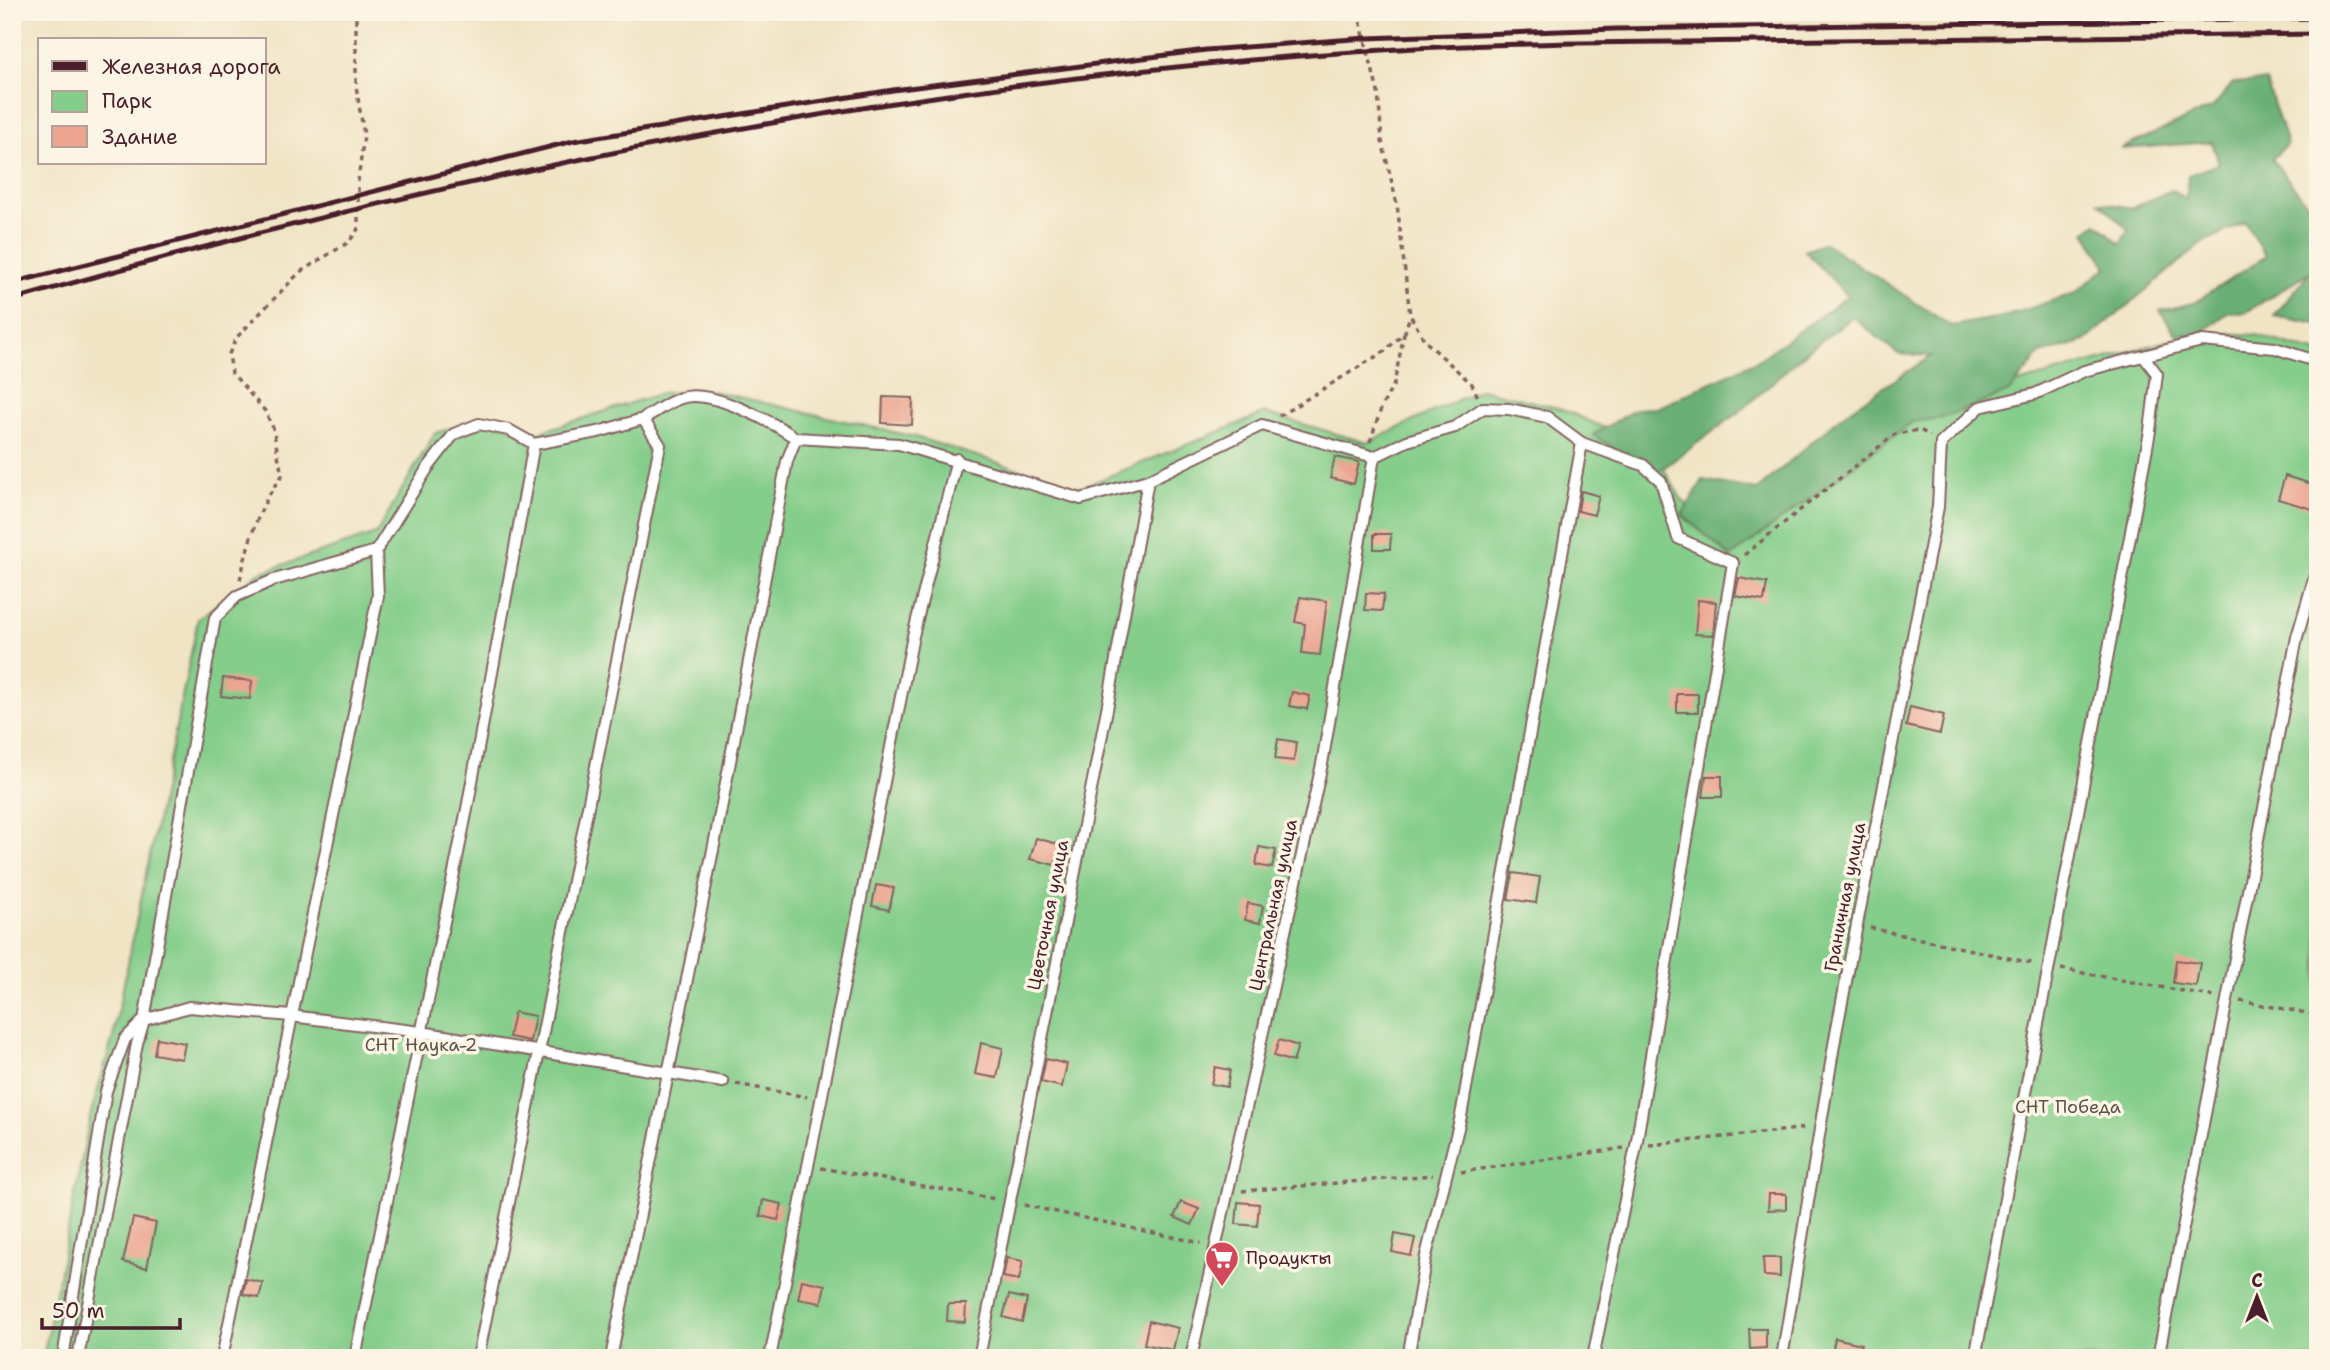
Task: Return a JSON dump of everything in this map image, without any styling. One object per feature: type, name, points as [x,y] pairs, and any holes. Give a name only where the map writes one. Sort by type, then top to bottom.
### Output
[{"type":"lane","points":[[1941,443],[1980,407],[2035,394],[2084,371],[2202,341],[2275,348],[2318,362]]},
{"type":"lane","points":[[1975,1358],[2150,431],[2157,374],[2144,357]]},
{"type":"lane","points":[[222,1358],[378,596],[376,551],[426,469],[454,434],[479,424],[509,430],[534,444],[597,432],[643,419],[682,397],[709,397],[776,424],[796,439],[899,444],[957,459],[1081,499],[1148,480],[1262,425],[1374,457],[1407,441],[1455,426],[1483,408],[1509,409],[1547,417],[1582,443],[1643,466],[1661,481],[1678,538],[1733,563],[1636,1146],[1593,1358]]},
{"type":"lane","points":[[478,1358],[660,445],[643,419]]},
{"type":"lane","points":[[611,1358],[787,461],[796,439]]},
{"type":"lane","points":[[1408,1358],[1426,1256],[1461,1116],[1582,443]]},
{"type":"lane","name":"Граничная улица","points":[[1782,1358],[1857,926],[1938,507],[1941,443]]},
{"type":"lane","points":[[355,1358],[469,795],[534,444]]},
{"type":"lane","name":"Центральная улица","points":[[1191,1358],[1322,764],[1374,457]]},
{"type":"lane","points":[[771,1358],[913,636],[957,459]]},
{"type":"lane","name":"Цветочная улица","points":[[979,1358],[1110,699],[1148,480]]},
{"type":"lane","points":[[78,1358],[129,1084],[144,1020],[215,618],[237,596],[274,580],[376,551]]},
{"type":"lane","points":[[2158,1358],[2297,637],[2318,565]]},
{"type":"lane","points":[[63,1358],[106,1091],[125,1039],[144,1020],[189,1007],[291,1016],[421,1032],[723,1082]]},
{"type":"path","points":[[237,596],[251,534],[265,499],[282,476],[274,428],[265,411],[232,373],[229,354],[236,338],[291,280],[349,243],[358,229],[358,181],[364,135],[356,86],[356,12]]},
{"type":"path","points":[[1358,12],[1378,92],[1382,141],[1397,204],[1410,315],[1394,384],[1371,437],[1369,446],[1374,457]]},
{"type":"path","points":[[1410,315],[1425,341],[1472,384],[1483,408]]},
{"type":"path","points":[[1262,425],[1304,404],[1385,351],[1405,332]]},
{"type":"path","points":[[1733,563],[1895,434],[1920,430],[1941,443]]},
{"type":"path","points":[[1857,926],[2048,967],[2318,1015]]},
{"type":"path","points":[[723,1082],[821,1100]]},
{"type":"path","points":[[1636,1146],[1821,1127]]},
{"type":"path","points":[[809,1165],[1009,1202],[1216,1246]]},
{"type":"green space","points":[[2266,81],[2287,144],[2272,159],[2309,206],[2318,208],[2318,324],[2274,316],[2311,271],[2245,313],[2229,312],[2198,335],[2176,334],[2160,311],[2194,303],[2266,256],[2245,222],[2202,243],[2085,341],[2040,354],[2009,392],[1942,418],[1912,422],[1731,557],[1682,515],[1703,480],[1757,490],[1849,410],[1931,356],[1898,354],[1853,317],[1811,348],[1738,413],[1655,474],[1593,435],[1636,409],[1657,408],[1757,361],[1848,296],[1805,251],[1825,243],[1951,326],[2007,316],[2075,293],[2107,267],[2085,232],[2097,223],[2120,244],[2129,230],[2099,202],[2132,208],[2172,190],[2186,199],[2188,175],[2219,164],[2212,142],[2120,149],[2213,107],[2233,83]]},
{"type":"green space","points":[[2198,332],[2256,335],[2318,353],[2318,1358],[43,1358],[90,1117],[113,1037],[198,619],[259,573],[376,534],[435,433],[484,419],[534,434],[662,393],[712,391],[915,437],[1080,488],[1265,413],[1367,443],[1481,389],[1562,409],[1652,449],[1682,500],[1728,542],[1917,412]]},
{"type":"building","points":[[883,397],[913,398],[912,425],[882,423]]},
{"type":"building","points":[[1335,457],[1359,462],[1354,484],[1330,478]]},
{"type":"building","points":[[2285,476],[2318,486],[2312,509],[2278,499]]},
{"type":"building","points":[[1581,491],[1599,496],[1594,515],[1578,511]]},
{"type":"building","points":[[1374,534],[1391,534],[1390,549],[1374,549]]},
{"type":"building","points":[[1739,578],[1767,583],[1764,601],[1735,596]]},
{"type":"building","points":[[1366,593],[1384,594],[1382,611],[1365,610]]},
{"type":"building","points":[[1300,597],[1327,601],[1320,655],[1302,653],[1305,624],[1295,622]]},
{"type":"building","points":[[1698,600],[1716,602],[1713,635],[1695,634]]},
{"type":"building","points":[[223,678],[252,681],[250,699],[221,696]]},
{"type":"building","points":[[1292,692],[1310,696],[1307,709],[1289,706]]},
{"type":"building","points":[[1677,694],[1698,694],[1698,712],[1677,712]]},
{"type":"building","points":[[1910,707],[1944,715],[1940,734],[1906,726]]},
{"type":"building","points":[[1278,739],[1296,742],[1294,761],[1275,759]]},
{"type":"building","points":[[1706,776],[1722,776],[1722,797],[1703,797]]},
{"type":"building","points":[[1036,838],[1061,845],[1055,865],[1030,859]]},
{"type":"building","points":[[1259,847],[1276,850],[1272,868],[1256,865]]},
{"type":"building","points":[[1513,873],[1540,877],[1536,903],[1508,899]]},
{"type":"building","points":[[876,885],[894,888],[889,910],[872,906]]},
{"type":"building","points":[[1248,903],[1263,906],[1260,923],[1245,920]]},
{"type":"building","points":[[2176,960],[2200,963],[2196,986],[2173,983]]},
{"type":"building","points":[[514,1012],[535,1016],[530,1041],[509,1037]]},
{"type":"building","points":[[157,1038],[185,1043],[182,1059],[154,1054]]},
{"type":"building","points":[[1279,1040],[1298,1046],[1293,1062],[1274,1056]]},
{"type":"building","points":[[981,1043],[1003,1048],[997,1078],[975,1074]]},
{"type":"building","points":[[1046,1059],[1067,1064],[1062,1087],[1041,1082]]},
{"type":"building","points":[[1215,1067],[1230,1070],[1227,1087],[1211,1084]]},
{"type":"building","points":[[1769,1194],[1786,1194],[1786,1209],[1768,1210]]},
{"type":"building","points":[[763,1200],[782,1204],[778,1220],[760,1216]]},
{"type":"building","points":[[1181,1202],[1199,1209],[1192,1225],[1174,1217]]},
{"type":"building","points":[[1238,1202],[1259,1204],[1257,1226],[1236,1224]]},
{"type":"building","points":[[133,1218],[156,1223],[147,1268],[123,1262]]},
{"type":"building","points":[[1395,1234],[1415,1238],[1411,1256],[1392,1252]]},
{"type":"building","points":[[1007,1258],[1023,1261],[1019,1280],[1003,1277]]},
{"type":"building","points":[[1763,1258],[1780,1258],[1780,1277],[1764,1276]]},
{"type":"building","points":[[246,1279],[263,1283],[259,1298],[243,1294]]},
{"type":"building","points":[[802,1280],[825,1285],[821,1303],[798,1299]]},
{"type":"building","points":[[1009,1295],[1027,1299],[1022,1322],[1003,1317]]},
{"type":"building","points":[[948,1304],[966,1304],[965,1322],[947,1321]]},
{"type":"building","points":[[1149,1321],[1178,1328],[1173,1350],[1144,1344]]},
{"type":"building","points":[[1749,1329],[1766,1329],[1766,1348],[1750,1349]]},
{"type":"building","points":[[1835,1338],[1861,1344],[1857,1358],[1831,1358]]},
{"type":"railway","points":[[12,283],[573,141],[893,90],[1206,50],[1367,38],[1616,29],[2318,18]]},
{"type":"railway","points":[[12,300],[178,254],[514,173],[854,109],[1025,84],[1197,65],[1465,46],[2318,34]]},
{"type":"place","name":"Продукты","points":[[1222,1288]]},
{"type":"park label","name":"СНТ Наука-2","points":[[421,1045]]},
{"type":"park label","name":"СНТ Победа","points":[[2068,1107]]}]
